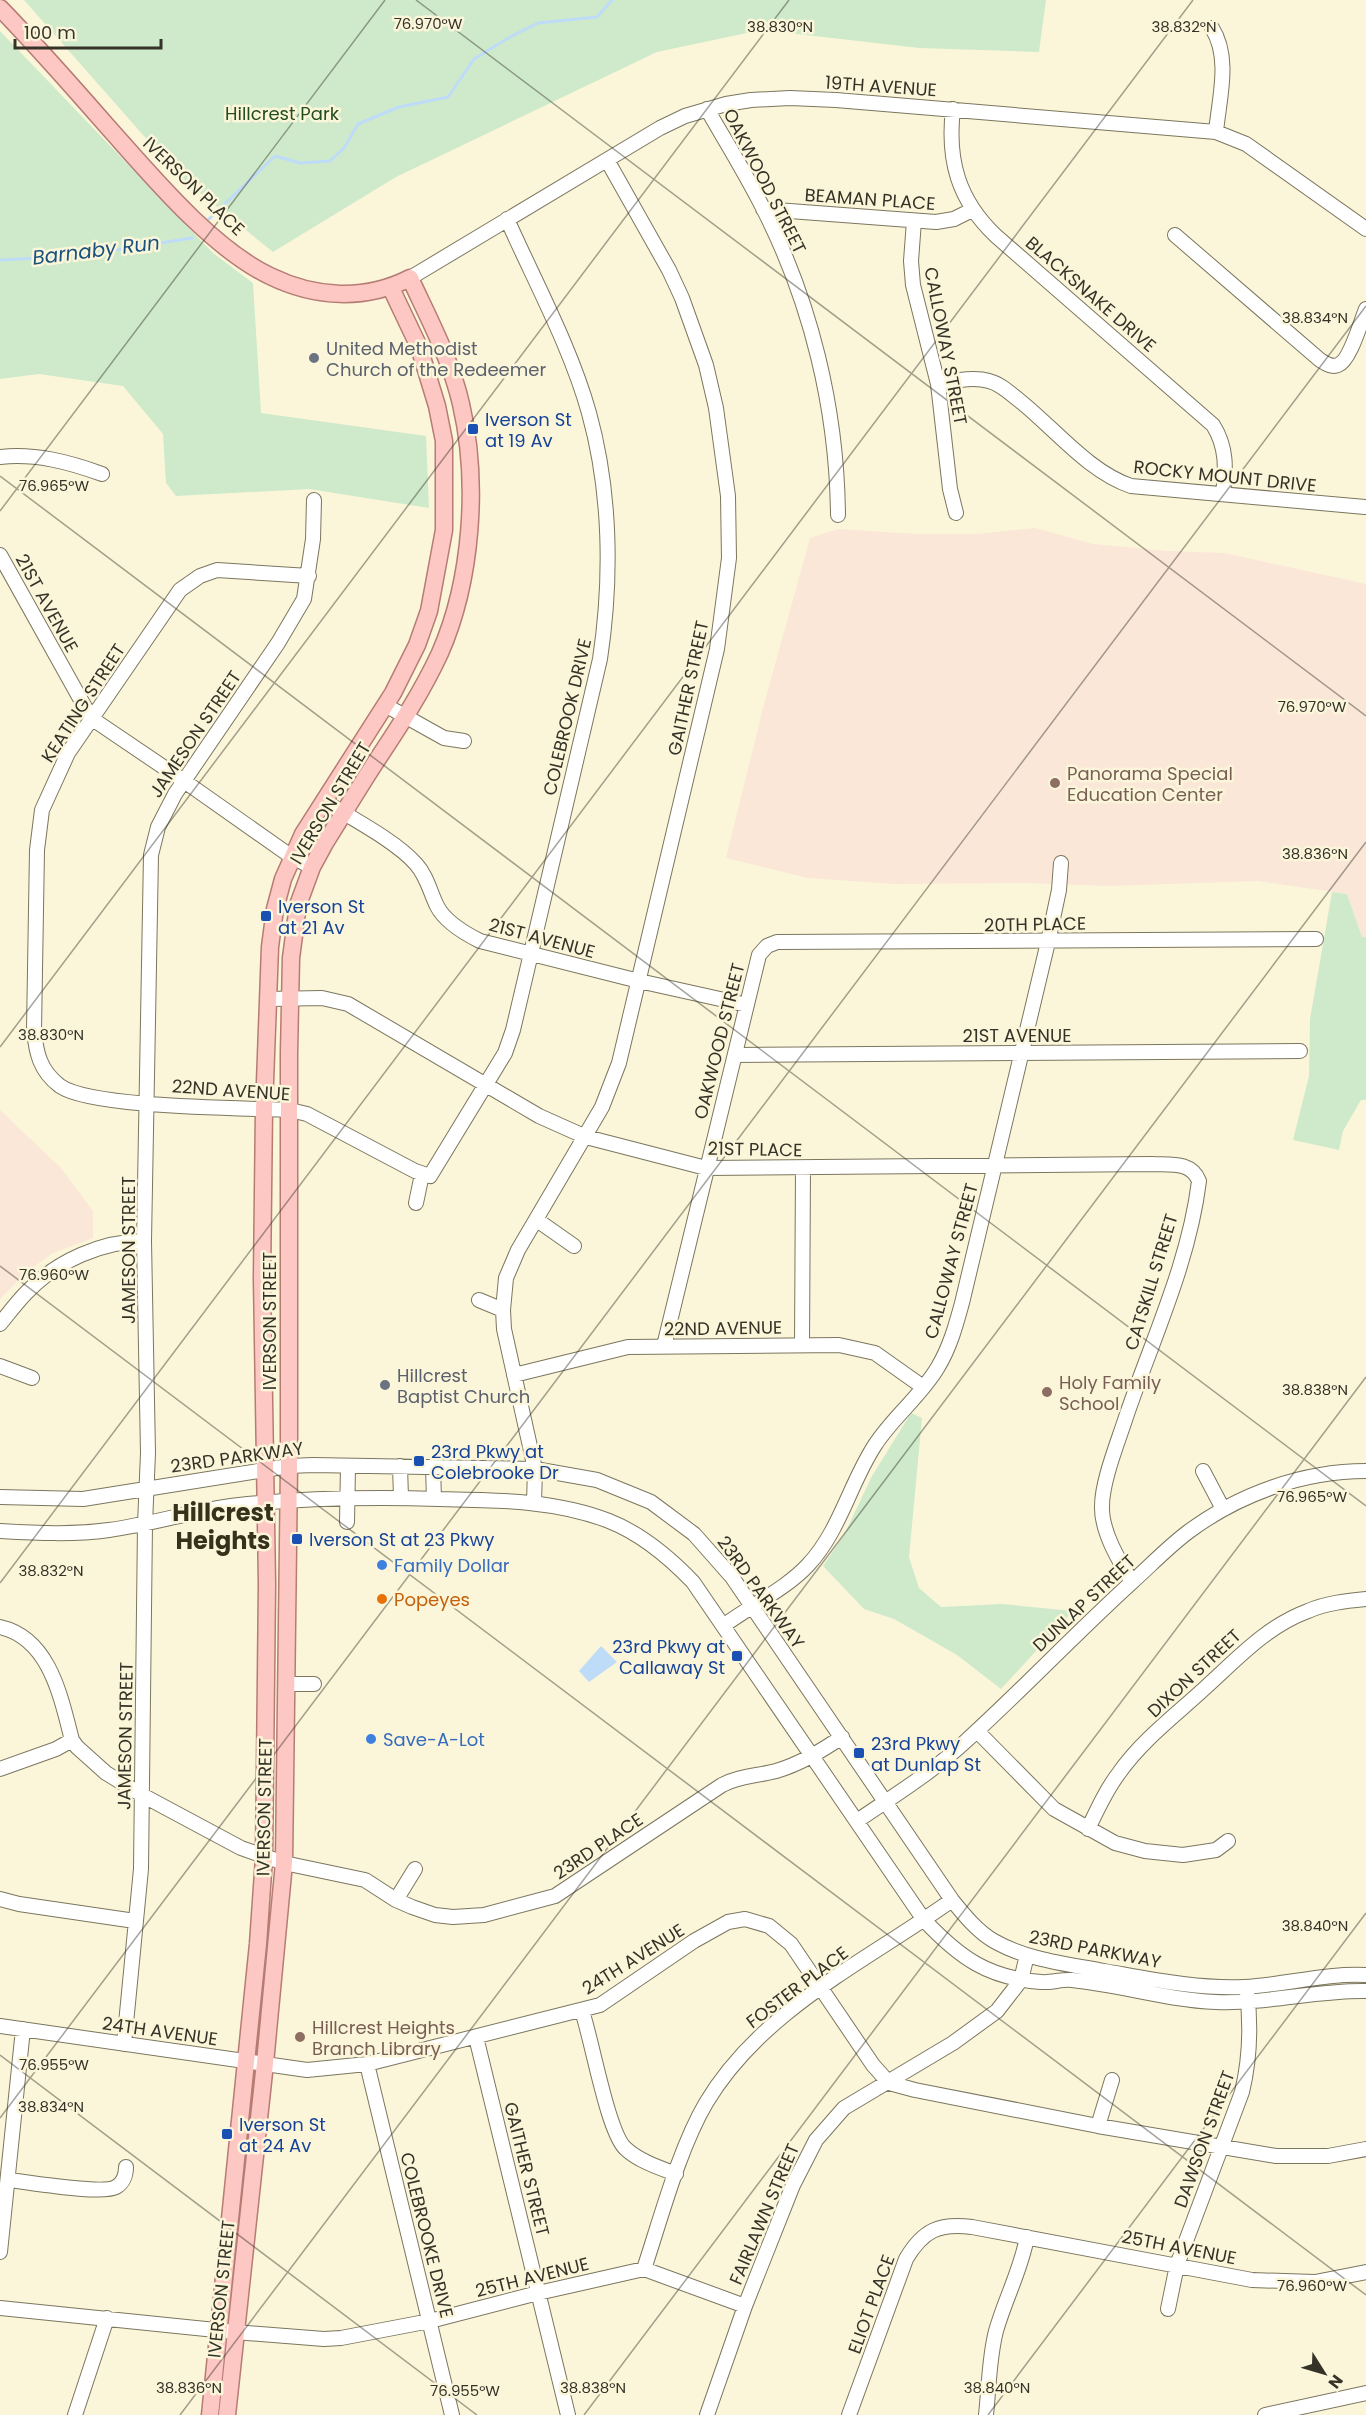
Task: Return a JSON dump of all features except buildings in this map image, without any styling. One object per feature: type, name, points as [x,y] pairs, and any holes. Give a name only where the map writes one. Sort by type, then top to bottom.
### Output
[{"type":"main road","name":"IVERSON PLACE","points":[[0,8],[168,194],[244,261],[270,276],[319,291],[368,294],[391,288],[410,278]]},
{"type":"main road","name":"IVERSON STREET","points":[[210,2415],[227,2331],[266,2063],[284,1863],[289,1466],[290,998],[295,927],[298,905],[312,867],[405,717],[436,662],[453,614],[465,560],[471,499],[469,452],[461,402],[443,351],[410,278]]},
{"type":"main road","name":"IVERSON STREET","points":[[227,2415],[227,2331],[246,2061],[264,1858],[267,1584],[262,1278],[264,1109],[270,947],[275,909],[292,857],[324,801],[385,705],[414,652],[429,611],[441,552],[446,505],[444,441],[437,406],[419,347],[391,288]]},
{"type":"street","points":[[1212,28],[1219,39],[1222,53],[1216,132]]},
{"type":"street","name":"19TH AVENUE","points":[[410,278],[660,128],[707,109],[751,100],[790,98],[953,109],[1216,132],[1246,144],[1366,229]]},
{"type":"street","name":"OAKWOOD STREET","points":[[707,109],[763,209],[793,277],[805,312],[824,384],[838,480],[838,515]]},
{"type":"street","name":"BLACKSNAKE DRIVE","points":[[953,109],[952,156],[958,179],[972,210],[996,236],[1214,424],[1222,442],[1225,458],[1223,494]]},
{"type":"street","name":"GAITHER STREET","points":[[534,1503],[535,1469],[504,1329],[503,1291],[510,1266],[586,1137],[612,1085],[639,981],[717,649],[729,558],[728,496],[716,408],[702,353],[669,270],[607,160]]},
{"type":"street","name":"BEAMAN PLACE","points":[[763,209],[914,221],[947,221],[972,210]]},
{"type":"street","name":"COLEBROOK DRIVE","points":[[426,1175],[486,1086],[505,1053],[513,1030],[600,659],[604,633],[607,519],[600,463],[589,412],[569,356],[507,219]]},
{"type":"street","name":"CALLOWAY STREET","points":[[914,221],[911,261],[913,285],[938,384],[950,489],[956,513]]},
{"type":"street","points":[[1175,235],[1320,360],[1330,366],[1338,365],[1346,359],[1366,309]]},
{"type":"street","name":"ROCKY MOUNT DRIVE","points":[[938,384],[973,379],[996,384],[1034,412],[1101,472],[1122,483],[1141,488],[1365,507]]},
{"type":"street","points":[[0,457],[43,458],[75,464],[102,474]]},
{"type":"street","name":"JAMESON STREET","points":[[124,2044],[141,1869],[147,1488],[144,1241],[151,855],[164,813],[294,619],[304,599],[309,576],[314,500]]},
{"type":"street","name":"21ST AVENUE","points":[[0,555],[91,718],[292,857],[312,867]]},
{"type":"street","name":"KEATING STREET","points":[[87,1097],[61,1087],[41,1066],[36,1053],[34,1030],[37,850],[42,810],[68,753],[180,590],[195,579],[211,572],[225,570],[309,576]]},
{"type":"street","points":[[385,705],[444,738],[464,741]]},
{"type":"street","name":"21ST AVENUE","points":[[324,801],[415,862],[443,916],[483,943],[747,1005]]},
{"type":"street","name":"CALLOWAY STREET","points":[[723,1626],[794,1579],[821,1550],[874,1446],[938,1367],[952,1335],[962,1303],[996,1164],[1048,942],[1059,890],[1061,863]]},
{"type":"street","name":"20TH PLACE","points":[[759,955],[767,946],[777,942],[1316,939]]},
{"type":"street","name":"OAKWOOD STREET","points":[[664,1346],[759,955]]},
{"type":"street","name":"21ST PLACE","points":[[269,999],[322,998],[348,1004],[539,1116],[586,1137],[706,1168],[996,1164],[1182,1165],[1190,1168],[1198,1178],[1196,1196]]},
{"type":"street","name":"21ST AVENUE","points":[[735,1055],[1300,1051]]},
{"type":"street","name":"22ND AVENUE","points":[[87,1097],[148,1103],[290,1110],[307,1114],[426,1175]]},
{"type":"street","points":[[802,1168],[802,1345]]},
{"type":"street","points":[[416,1203],[426,1175]]},
{"type":"street","name":"CATSKILL STREET","points":[[1132,1582],[1106,1529],[1102,1514],[1103,1492],[1125,1421],[1173,1285],[1196,1196]]},
{"type":"street","points":[[537,1220],[574,1246]]},
{"type":"street","points":[[0,1324],[27,1291],[70,1260],[124,1241],[144,1241]]},
{"type":"street","points":[[479,1300],[503,1310]]},
{"type":"street","name":"22ND AVENUE","points":[[514,1375],[628,1347],[839,1345],[875,1353],[923,1388]]},
{"type":"street","points":[[0,1366],[32,1378]]},
{"type":"street","name":"23RD PARKWAY","points":[[0,1497],[83,1499],[289,1466],[535,1469],[597,1480],[651,1502],[694,1534],[713,1553],[752,1605],[952,1900],[976,1927],[992,1940],[1027,1955],[1050,1961],[1208,1988],[1246,1987],[1346,1974],[1366,1975]]},
{"type":"street","points":[[347,1522],[348,1466]]},
{"type":"street","points":[[400,1466],[401,1498]]},
{"type":"street","points":[[433,1467],[434,1499]]},
{"type":"street","points":[[1203,1471],[1223,1509]]},
{"type":"street","name":"DUNLAP STREET","points":[[857,1821],[931,1772],[977,1731],[1084,1625],[1188,1532],[1223,1509],[1278,1486],[1335,1473],[1366,1471]]},
{"type":"street","name":"23RD PARKWAY","points":[[0,1531],[71,1533],[145,1524],[239,1505],[287,1500],[347,1498],[534,1503],[608,1521],[640,1537],[669,1558],[687,1575],[924,1920],[967,1960],[997,1974],[1021,1980],[1044,1982],[1071,1980],[1182,1999],[1248,2002],[1345,1991],[1366,1991]]},
{"type":"street","name":"DIXON STREET","points":[[1088,1829],[1105,1794],[1136,1753],[1169,1719],[1258,1639],[1306,1611],[1335,1603],[1366,1599]]},
{"type":"street","name":"23RD PLACE","points":[[0,1627],[11,1630],[24,1639],[46,1664],[57,1687],[72,1740],[96,1765],[142,1795],[241,1848],[264,1858],[365,1880],[396,1899],[435,1915],[453,1917],[484,1915],[555,1896],[722,1785],[738,1778],[782,1769],[813,1756],[842,1737]]},
{"type":"street","points":[[286,1684],[314,1684]]},
{"type":"street","points":[[977,1731],[1054,1809],[1115,1843],[1145,1851],[1183,1855],[1216,1850],[1227,1841]]},
{"type":"street","points":[[0,1769],[56,1749],[72,1740]]},
{"type":"street","points":[[396,1899],[415,1869]]},
{"type":"street","points":[[0,1899],[19,1904],[135,1920]]},
{"type":"street","name":"FOSTER PLACE","points":[[644,2269],[676,2174],[705,2105],[734,2063],[763,2032],[821,1989],[952,1900]]},
{"type":"street","name":"24TH AVENUE","points":[[0,2026],[307,2070],[367,2064],[582,2011],[613,1997],[713,1930],[728,1922],[745,1918],[765,1924],[791,1944],[873,2065],[889,2083]]},
{"type":"street","points":[[1021,1980],[1027,1955]]},
{"type":"street","name":"FAIRLAWN STREET","points":[[707,2415],[792,2185],[816,2140],[844,2108],[889,2083],[986,2020],[1010,1997],[1021,1980]]},
{"type":"street","name":"DAWSON STREET","points":[[1168,2310],[1177,2265],[1222,2148],[1248,2070],[1250,2042],[1246,1987]]},
{"type":"street","points":[[582,2011],[609,2115],[619,2142],[627,2151],[676,2174]]},
{"type":"street","points":[[0,2252],[2,2203],[8,2180],[23,2029]]},
{"type":"street","name":"GAITHER STREET","points":[[476,2037],[568,2415]]},
{"type":"street","name":"COLEBROOKE DRIVE","points":[[367,2064],[452,2415]]},
{"type":"street","points":[[1098,2126],[1112,2080]]},
{"type":"street","points":[[889,2083],[1098,2126],[1276,2156],[1328,2156],[1366,2149]]},
{"type":"street","points":[[8,2180],[66,2187],[112,2189],[122,2182],[126,2167]]},
{"type":"street","name":"ELIOT PLACE","points":[[849,2415],[906,2259],[914,2246],[924,2235],[951,2225],[985,2229]]},
{"type":"street","name":"25TH AVENUE","points":[[985,2229],[1252,2280],[1315,2282],[1366,2272]]},
{"type":"street","points":[[986,2415],[991,2354],[997,2329],[1022,2263],[1027,2237]]},
{"type":"street","points":[[644,2269],[746,2306]]},
{"type":"street","name":"25TH AVENUE","points":[[0,2308],[227,2331],[324,2339],[341,2338],[429,2321],[644,2269]]},
{"type":"street","points":[[75,2415],[107,2318]]},
{"type":"street","points":[[1266,2415],[1366,2393]]},
{"type":"shaded area","name":"Panorama Special Education Center","points":[[1035,528],[1093,544],[1224,553],[1366,584],[1366,937],[1362,937],[1347,894],[1258,881],[1110,886],[1025,883],[895,884],[808,878],[726,858],[763,708],[810,538],[838,529],[916,534],[976,534]]},
{"type":"shaded area","points":[[0,1110],[61,1168],[93,1211],[93,1238],[51,1254],[26,1273],[0,1299]]},
{"type":"green space","name":"Hillcrest Park","points":[[24,0],[1046,0],[1039,52],[919,48],[761,30],[657,52],[396,177],[273,252],[180,177]]},
{"type":"green space","points":[[0,31],[213,253],[253,283],[261,413],[426,436],[429,508],[309,489],[176,496],[166,483],[163,434],[123,386],[39,374],[0,379]]},
{"type":"green space","points":[[1332,892],[1347,894],[1362,937],[1366,937],[1366,1100],[1361,1100],[1343,1131],[1339,1150],[1293,1140],[1309,1076],[1310,1019]]},
{"type":"green space","points":[[911,1413],[922,1418],[909,1557],[919,1588],[941,1607],[1002,1604],[1073,1611],[1001,1689],[957,1655],[894,1619],[864,1609],[823,1566],[844,1535],[872,1476]]},
{"type":"water","points":[[601,1646],[617,1662],[589,1682],[579,1671]]},
{"type":"waterway","name":"Barnaby Run","points":[[209,219],[275,156],[300,163],[330,161],[344,148],[358,124],[399,107],[448,97],[474,59],[510,37],[538,23],[597,17],[612,0]]},
{"type":"waterway","name":"Barnaby Run","points":[[0,260],[78,256],[192,238]]},
{"type":"place","name":"United Methodist Church of the Redeemer","points":[[314,358]]},
{"type":"place","name":"Iverson St at 19 Av","points":[[473,429]]},
{"type":"place","name":"Panorama Special Education Center","points":[[1055,783]]},
{"type":"place","name":"Iverson St at 21 Av","points":[[266,916]]},
{"type":"place","name":"Hillcrest Baptist Church","points":[[385,1385]]},
{"type":"place","name":"Holy Family School","points":[[1047,1392]]},
{"type":"place","name":"23rd Pkwy at Colebrooke Dr","points":[[419,1461]]},
{"type":"place","name":"Iverson St at 23 Pkwy","points":[[297,1539]]},
{"type":"place","name":"Family Dollar","points":[[382,1565]]},
{"type":"place","name":"Popeyes","points":[[382,1599]]},
{"type":"place","name":"23rd Pkwy at Callaway St","points":[[737,1656]]},
{"type":"place","name":"Save-A-Lot","points":[[371,1739]]},
{"type":"place","name":"23rd Pkwy at Dunlap St","points":[[859,1753]]},
{"type":"place","name":"Hillcrest Heights Branch Library","points":[[300,2037]]},
{"type":"place","name":"Iverson St at 24 Av","points":[[227,2134]]},
{"type":"district","name":"Hillcrest Heights","points":[[223,1526]]}]
